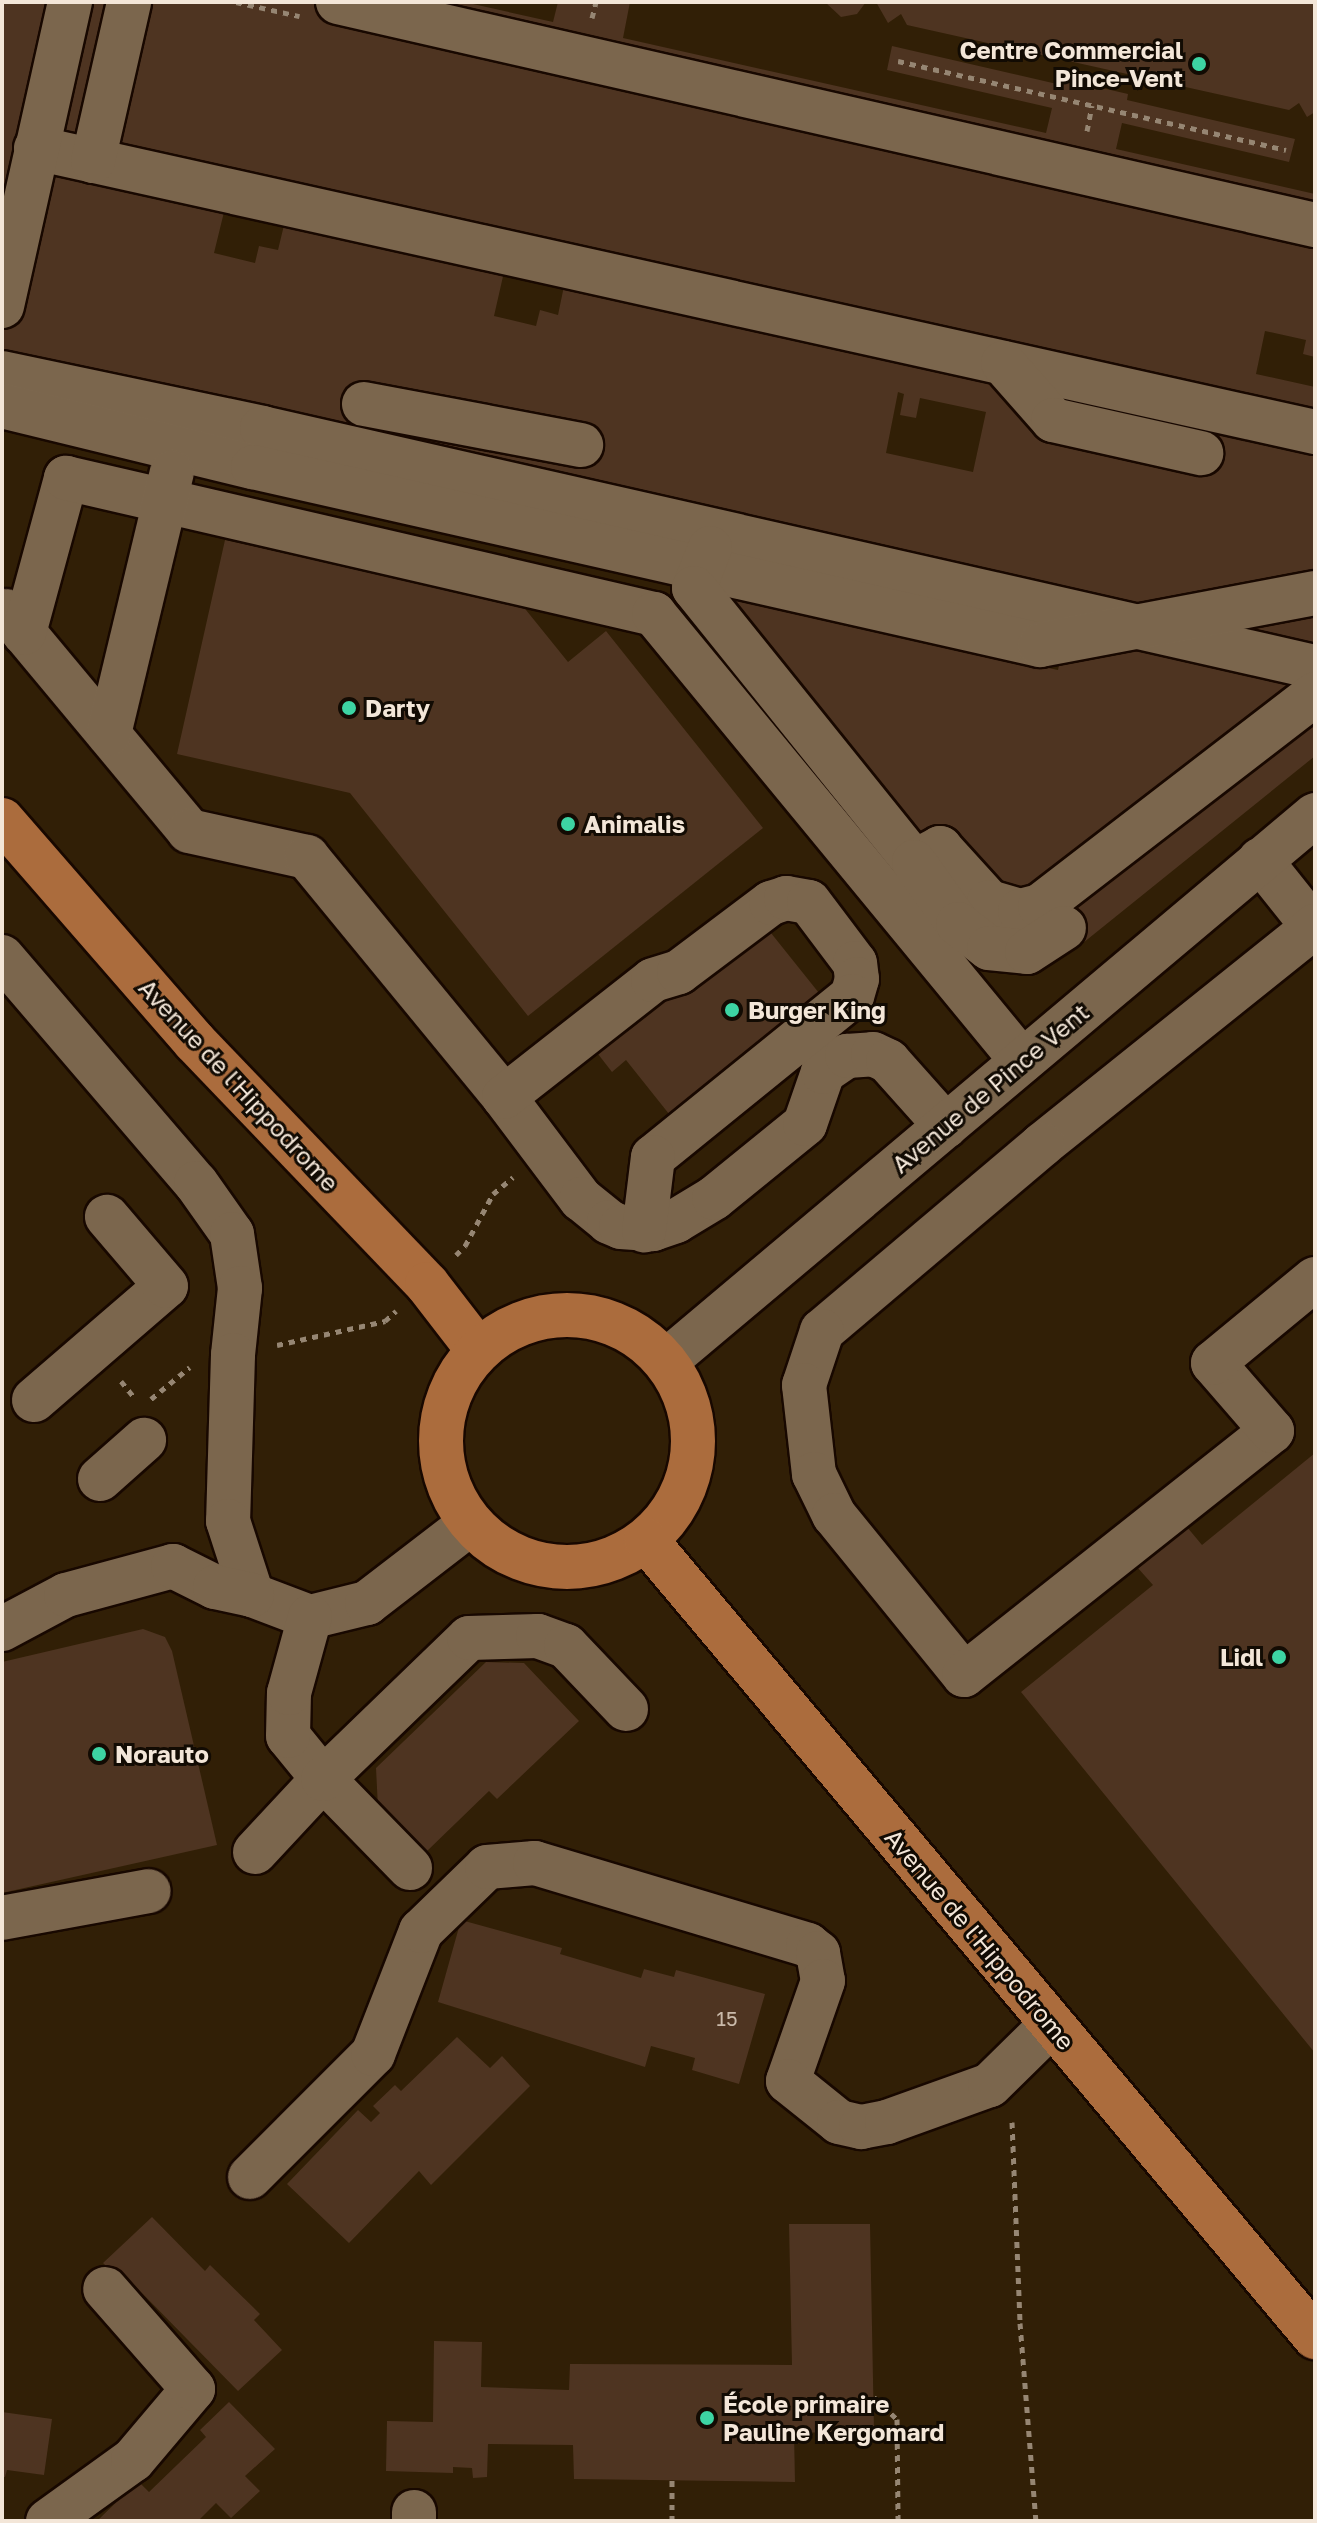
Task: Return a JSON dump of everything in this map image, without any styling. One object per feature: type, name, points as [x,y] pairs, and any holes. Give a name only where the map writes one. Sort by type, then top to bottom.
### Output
[{"type":"main road","name":"Avenue de l'Hippodrome","points":[[2,820],[195,1042],[427,1284],[478,1350]]},
{"type":"main road","points":[[574,1314],[625,1328],[666,1361],[685,1396],[693,1435],[689,1474],[673,1510],[646,1540],[613,1559],[574,1567],[536,1564],[500,1549],[471,1523],[447,1482],[440,1435],[451,1389],[478,1350],[522,1321],[574,1314]]},
{"type":"main road","name":"Avenue de l'Hippodrome","points":[[646,1540],[1315,2337]]},
{"type":"street","points":[[2,306],[12,150],[55,2]]},
{"type":"street","points":[[12,150],[70,2]]},
{"type":"street","points":[[93,161],[129,2]]},
{"type":"street","points":[[338,2],[1315,225]]},
{"type":"street","points":[[12,150],[93,161],[1315,432]]},
{"type":"street","points":[[2,328],[15,349],[171,389],[182,430],[109,734]]},
{"type":"street","points":[[1003,363],[1053,420],[1201,453]]},
{"type":"street","points":[[2,373],[182,430],[1040,645],[1315,593]]},
{"type":"street","points":[[364,404],[581,445]]},
{"type":"street","points":[[2,406],[182,430],[717,531],[1315,667]]},
{"type":"street","points":[[946,1126],[888,1061],[873,1054],[847,1056],[823,1072],[815,1088],[809,1116],[799,1130],[694,1212],[663,1226],[644,1230],[621,1227],[599,1216],[581,1199],[504,1097],[307,857],[189,831],[13,619],[66,478],[654,614],[1022,1061]]},
{"type":"street","points":[[717,531],[694,588],[914,862],[958,924],[989,948],[1027,952],[1064,928]]},
{"type":"street","points":[[914,862],[940,848],[989,902],[1020,911],[1040,906],[1315,694]]},
{"type":"street","name":"Avenue de Pince Vent","points":[[666,1361],[1315,815]]},
{"type":"street","points":[[1260,860],[1315,928],[1042,1145],[822,1331],[804,1385],[814,1474],[834,1515],[964,1675],[1272,1431],[1213,1363],[1315,1279]]},
{"type":"street","points":[[504,1097],[653,980],[679,972],[771,903],[786,898],[809,902],[855,963],[857,979],[852,996],[653,1157],[644,1230]]},
{"type":"street","points":[[2,957],[196,1183],[232,1234],[240,1288],[233,1355],[228,1521],[252,1595]]},
{"type":"street","points":[[34,1400],[166,1286],[107,1217]]},
{"type":"street","points":[[100,1479],[144,1440]]},
{"type":"street","points":[[2,1629],[66,1595],[173,1566],[215,1587],[252,1595],[310,1617],[367,1603],[424,1556],[471,1523]]},
{"type":"street","points":[[310,1617],[289,1693],[288,1736],[323,1779],[410,1868]]},
{"type":"street","points":[[255,1852],[323,1779],[469,1638],[538,1636],[566,1646],[626,1709]]},
{"type":"street","points":[[250,2177],[373,2054],[421,1931],[487,1867],[535,1863],[808,1945],[818,1953],[823,1981],[788,2081],[839,2122],[861,2127],[887,2122],[990,2085],[1052,2024]]},
{"type":"street","points":[[2,1918],[149,1891]]},
{"type":"street","points":[[48,2521],[133,2460],[193,2389],[105,2289]]},
{"type":"path","points":[[898,61],[1286,150]]},
{"type":"path","points":[[92,1349],[142,1406],[190,1366],[385,1321],[465,1246],[493,1194],[545,1152]]},
{"type":"path","points":[[1008,2069],[1020,2323],[1036,2521]]},
{"type":"path","points":[[874,2397],[897,2419],[898,2521]]},
{"type":"path","points":[[672,2480],[672,2521]]},
{"type":"building","points":[[4,2],[464,2],[553,22],[558,2],[630,2],[623,38],[1046,133],[1052,108],[887,70],[892,46],[1057,84],[1059,78],[1128,94],[1127,100],[1295,139],[1289,162],[1122,123],[1116,149],[1315,194],[1315,357],[1303,354],[1306,340],[1265,331],[1256,374],[1315,387],[1315,756],[1078,947],[1061,957],[1033,964],[631,528],[2,386]],"holes":[[[225,208],[285,221],[278,250],[259,246],[255,263],[214,253]],[[504,272],[564,286],[558,315],[540,310],[536,326],[494,316]],[[898,392],[904,394],[900,415],[916,418],[920,398],[986,412],[973,472],[886,453]],[[1067,629],[1058,670],[998,657]]]},
{"type":"building","points":[[825,2],[866,2],[857,14],[841,17]]},
{"type":"building","name":"Centre Commercial Pince-Vent","points":[[876,2],[1315,2],[1315,112],[1307,117],[1299,103],[1289,110],[907,25],[901,14],[888,23]]},
{"type":"building","points":[[225,540],[522,605],[568,662],[606,631],[763,828],[528,1016],[350,793],[177,754]]},
{"type":"building","name":"Burger King","points":[[763,923],[823,998],[673,1119],[626,1060],[612,1072],[591,1045],[621,1021],[628,1031]]},
{"type":"building","points":[[1315,1453],[1315,2053],[1021,1692],[1153,1585],[1137,1567],[1187,1527],[1202,1545]]},
{"type":"building","name":"Norauto","points":[[143,1629],[165,1637],[172,1651],[217,1845],[2,1893],[2,1662]]},
{"type":"building","points":[[486,1662],[524,1663],[579,1721],[497,1799],[489,1791],[425,1853],[378,1808],[376,1768]]},
{"type":"building","points":[[461,1920],[562,1948],[560,1954],[641,1978],[644,1969],[674,1977],[676,1970],[765,1994],[739,2084],[692,2070],[695,2058],[651,2046],[645,2067],[438,2002]]},
{"type":"building","points":[[457,2037],[490,2068],[502,2056],[530,2086],[431,2185],[419,2171],[349,2243],[287,2184],[358,2110],[371,2122],[380,2113],[373,2106],[395,2085],[401,2091]]},
{"type":"building","points":[[152,2217],[205,2271],[210,2265],[260,2314],[254,2320],[282,2350],[238,2391],[134,2285],[130,2289],[103,2263]]},
{"type":"building","points":[[789,2224],[870,2224],[874,2431],[794,2433],[795,2482],[574,2479],[573,2445],[488,2444],[487,2477],[473,2478],[472,2468],[453,2467],[453,2473],[386,2471],[387,2421],[433,2422],[434,2341],[482,2342],[481,2387],[569,2390],[570,2364],[792,2365]]},
{"type":"building","points":[[229,2402],[275,2449],[245,2476],[260,2491],[231,2518],[216,2503],[198,2521],[97,2521],[138,2481],[149,2492],[206,2437],[200,2430]]},
{"type":"building","points":[[2,2412],[52,2419],[44,2475],[7,2470],[5,2477],[2,2477]]},
{"type":"place","name":"Centre Commercial Pince-Vent","points":[[1199,64]]},
{"type":"place","name":"Darty","points":[[349,708]]},
{"type":"place","name":"Animalis","points":[[568,824]]},
{"type":"place","name":"Burger King","points":[[732,1010]]},
{"type":"place","name":"Lidl","points":[[1279,1657]]},
{"type":"place","name":"Norauto","points":[[99,1754]]},
{"type":"place","name":"École primaire Pauline Kergomard","points":[[707,2418]]}]
